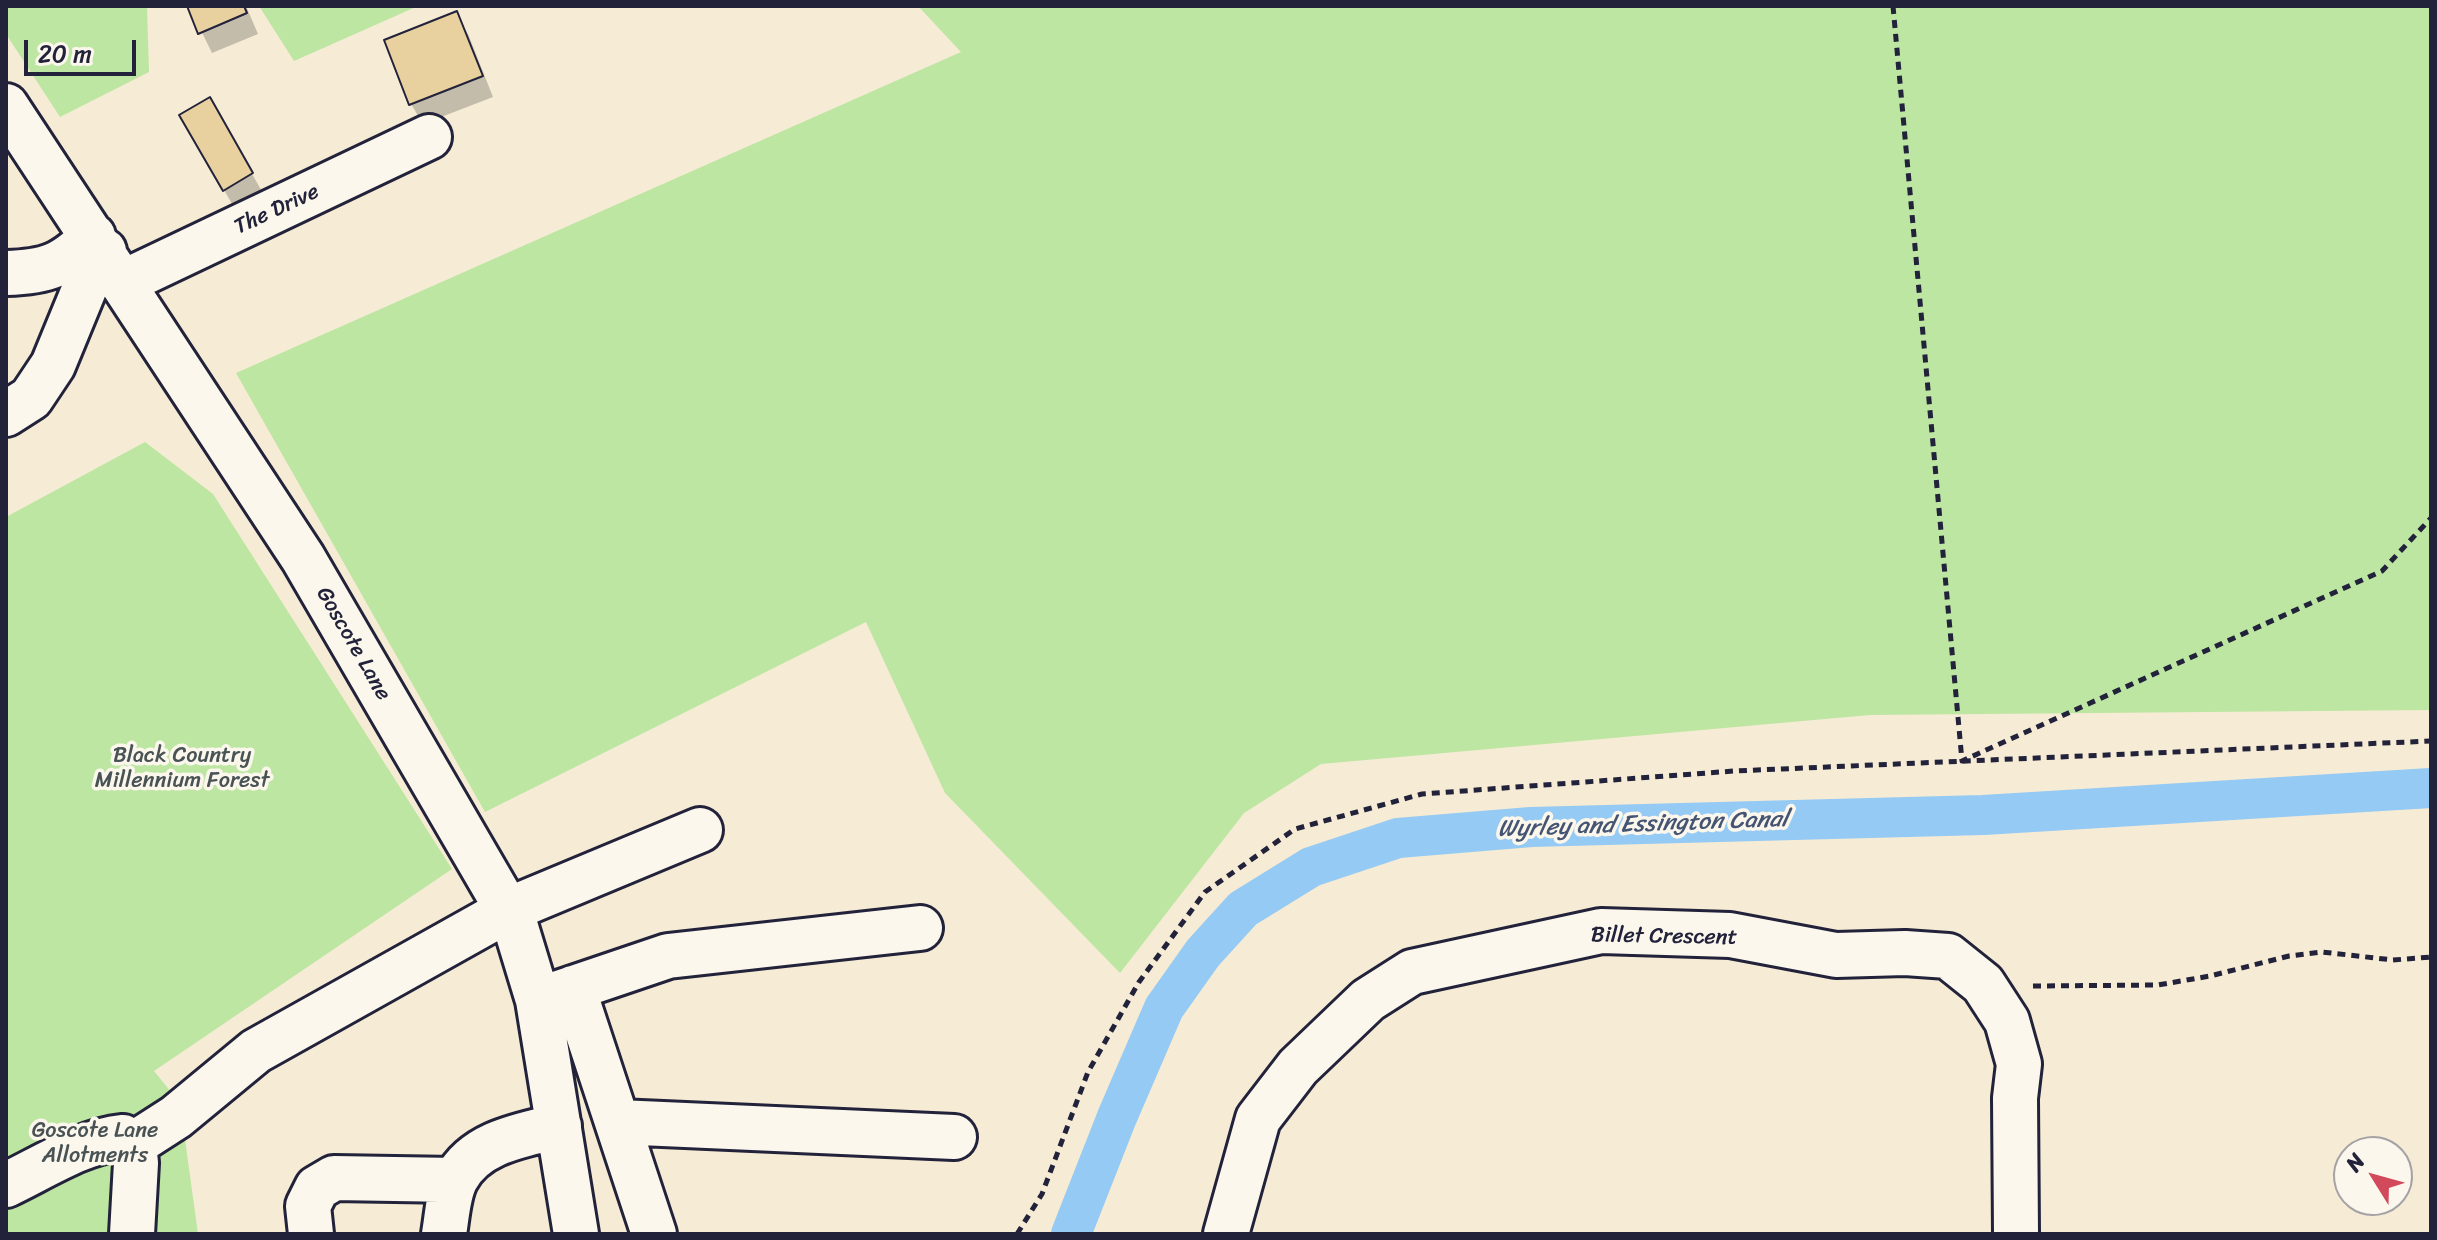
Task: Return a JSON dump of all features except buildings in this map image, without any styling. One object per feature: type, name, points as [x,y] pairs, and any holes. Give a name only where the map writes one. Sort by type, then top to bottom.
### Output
[{"type":"street","name":"Goscote Lane","points":[[6,106],[303,558],[556,994],[559,1126],[576,1234]]},
{"type":"street","name":"The Drive","points":[[6,273],[38,271],[71,258],[107,256],[429,137]]},
{"type":"street","points":[[6,414],[31,398],[53,365],[90,275],[107,256]]},
{"type":"street","points":[[134,1144],[176,1117],[256,1051],[508,910],[700,830]]},
{"type":"street","points":[[654,1234],[618,1122],[556,994],[668,956],[920,928]]},
{"type":"street","name":"Billet Crescent","points":[[1226,1234],[1258,1119],[1298,1067],[1368,1000],[1412,972],[1601,931],[1730,935],[1836,955],[1905,953],[1948,956],[1983,984],[2007,1021],[2019,1064],[2015,1098],[2016,1234]]},
{"type":"street","points":[[618,1122],[954,1137]]},
{"type":"street","points":[[444,1234],[455,1180],[472,1156],[497,1143],[559,1126]]},
{"type":"street","points":[[6,1185],[109,1138],[123,1137],[134,1144]]},
{"type":"street","points":[[132,1234],[136,1163],[134,1144]]},
{"type":"street","points":[[311,1234],[308,1206],[317,1188],[334,1178],[455,1180]]},
{"type":"path","points":[[1893,6],[1962,761]]},
{"type":"path","points":[[1962,761],[2382,571],[2431,518]]},
{"type":"path","points":[[1017,1234],[1042,1194],[1088,1072],[1139,982],[1205,892],[1295,829],[1422,794],[1734,771],[2431,741]]},
{"type":"path","points":[[1997,1006],[2036,984],[2158,985],[2210,976],[2289,956],[2322,952],[2393,960],[2431,957]]},
{"type":"green space","points":[[6,6],[147,6],[149,72],[60,117],[6,34]]},
{"type":"green space","points":[[259,6],[418,6],[294,61]]},
{"type":"green space","points":[[918,6],[2431,6],[2431,710],[1870,715],[1321,764],[1244,813],[1120,973],[945,793],[866,622],[485,812],[236,373],[961,52]]},
{"type":"green space","name":"Black Country Millennium Forest","points":[[145,442],[213,494],[452,869],[154,1071],[180,1103],[198,1234],[6,1234],[6,517]]},
{"type":"waterway","name":"Wyrley and Essington Canal","points":[[1071,1234],[1164,1008],[1203,953],[1243,909],[1311,867],[1398,838],[1531,827],[1983,815],[2431,788]]},
{"type":"park label","name":"Goscote Lane Allotments","points":[[95,1144]]}]
